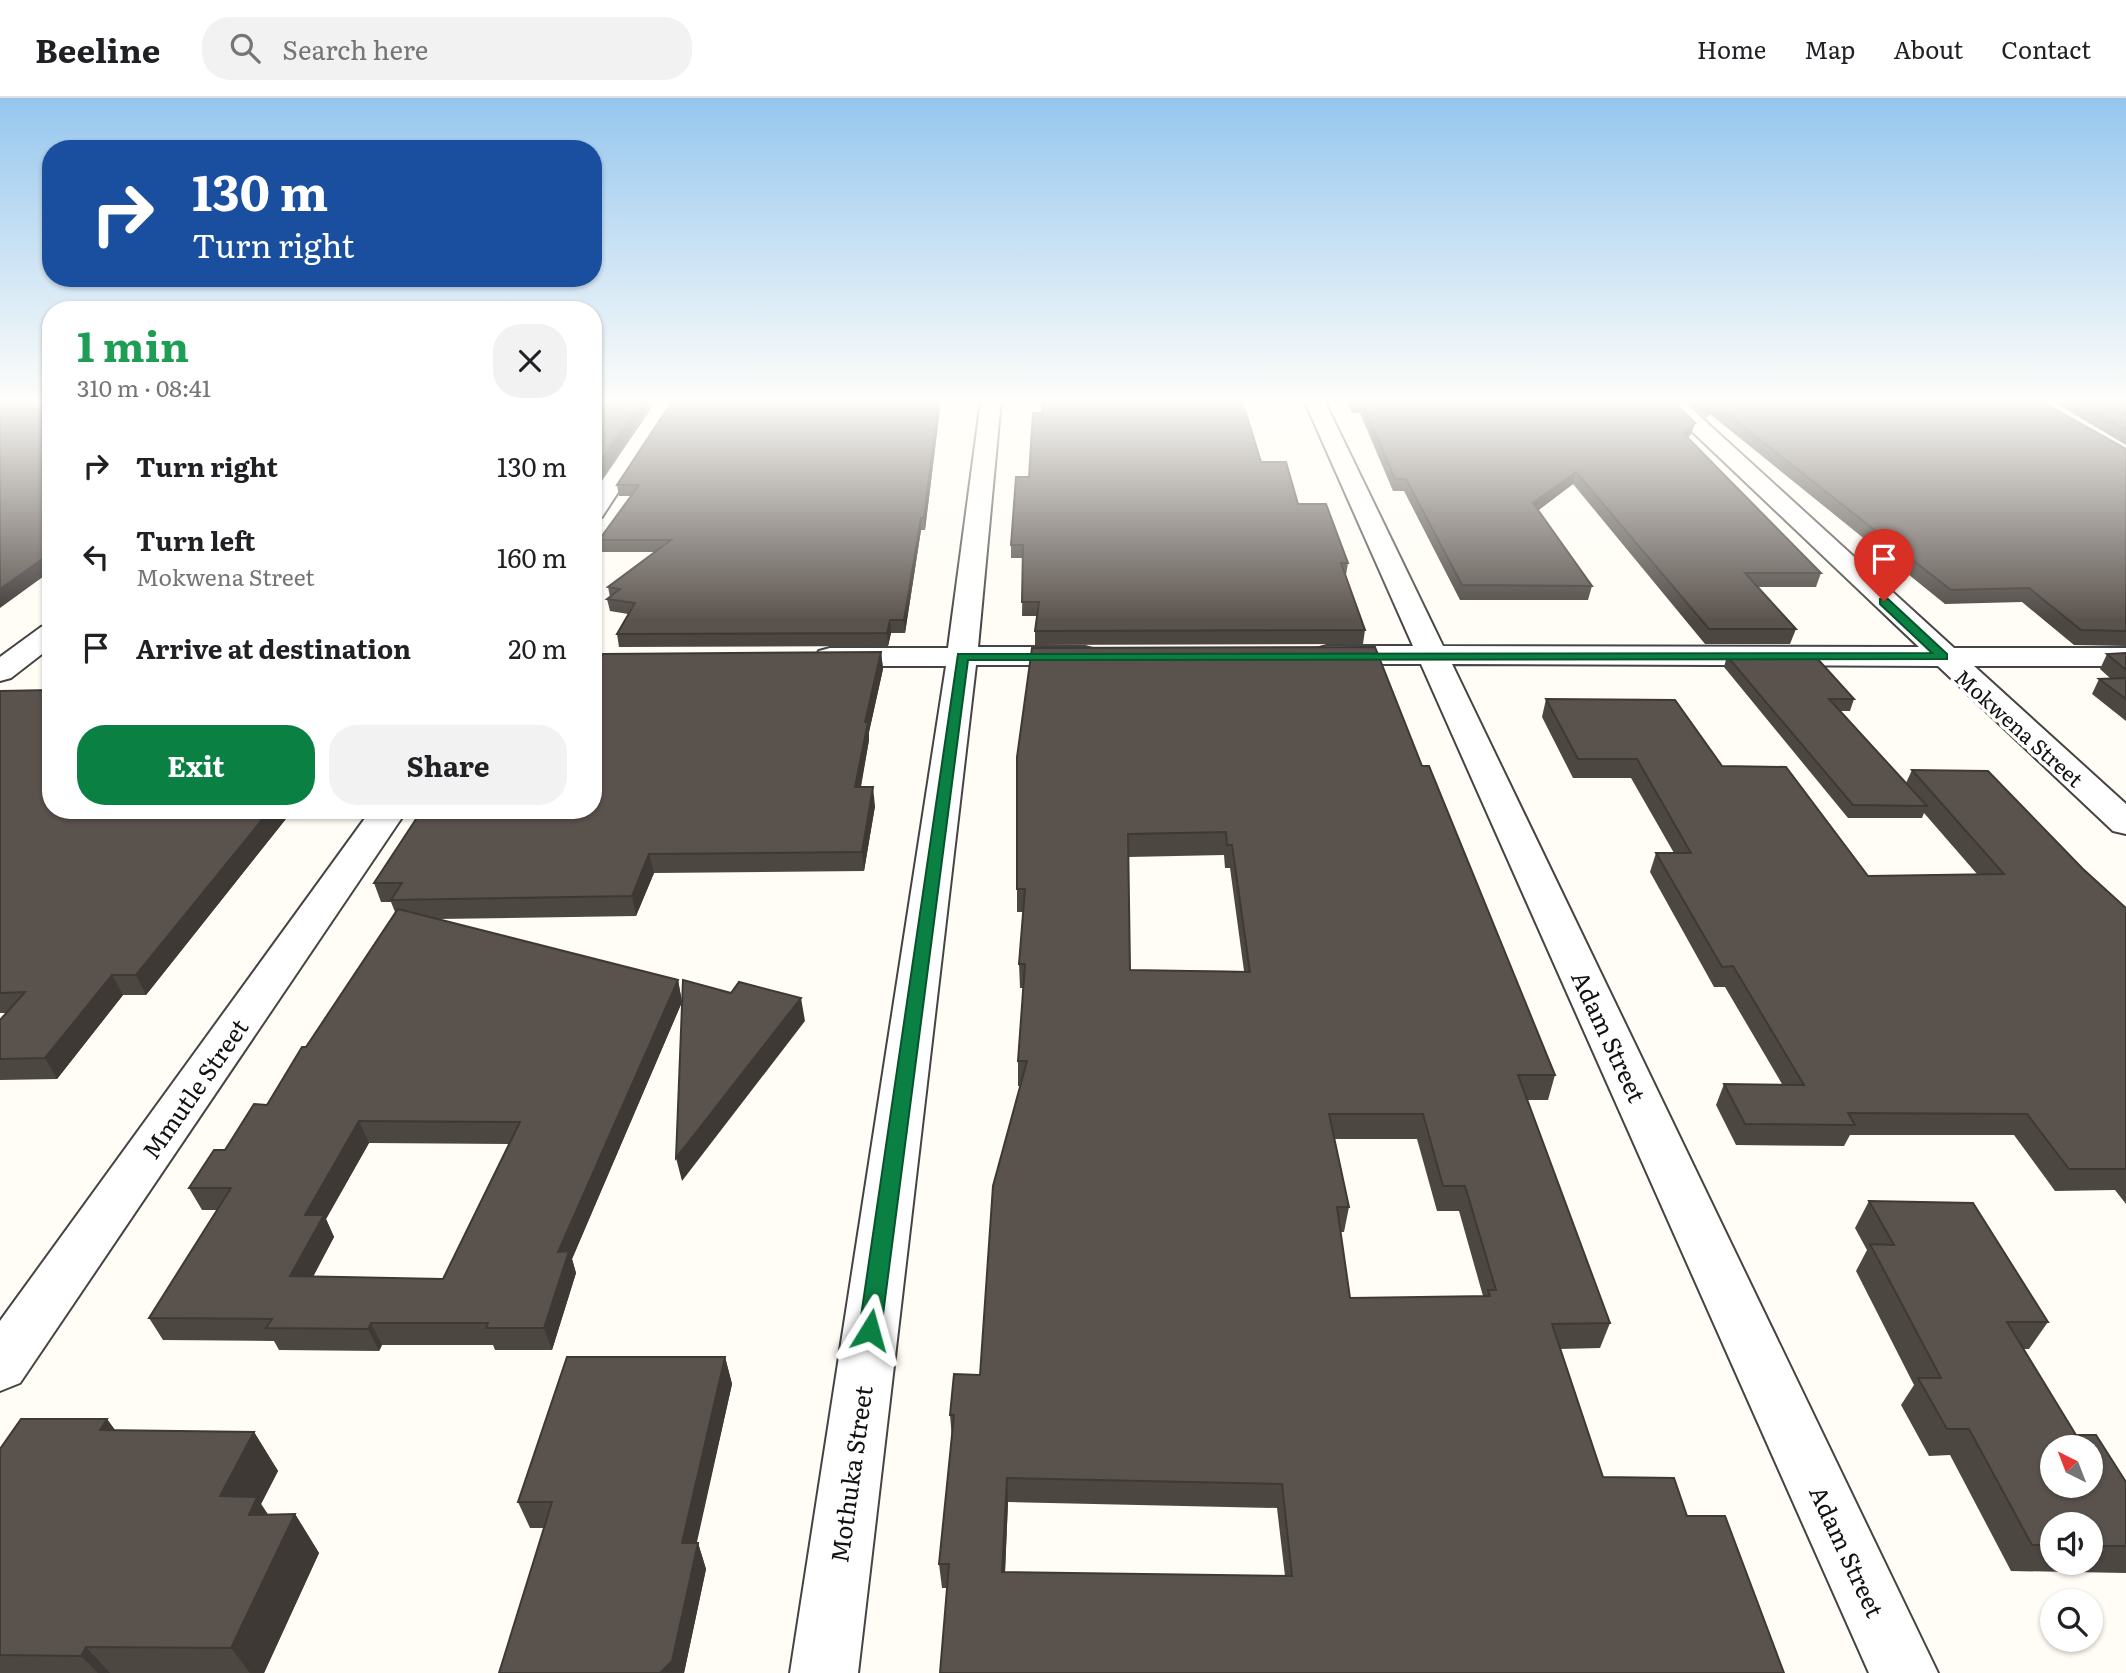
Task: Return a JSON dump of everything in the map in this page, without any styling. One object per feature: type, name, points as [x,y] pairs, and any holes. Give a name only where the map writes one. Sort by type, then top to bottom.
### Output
[{"type":"street","points":[[602,499],[619,474]]},
{"type":"street","name":"Mothuka Street","points":[[824,1673],[962,656],[983,474]]},
{"type":"street","name":"Adam Street","points":[[1349,474],[1904,1673]]},
{"type":"street","name":"Mokwena Street","points":[[1748,474],[2126,823]]},
{"type":"street","points":[[6,663],[42,639]]},
{"type":"street","points":[[1296,655],[2126,657]]},
{"type":"street","points":[[798,657],[1115,656]]},
{"type":"street","points":[[6,663],[42,659]]},
{"type":"street","name":"Mmutle Street","points":[[0,1366],[383,819]]},
{"type":"building","points":[[0,474],[42,474],[42,559],[0,589]]},
{"type":"building","points":[[625,474],[930,474],[924,518],[921,518],[904,620],[890,620],[887,633],[617,634],[635,603],[607,599],[620,589],[608,587],[671,540],[602,540],[602,536],[639,485],[617,485]]},
{"type":"building","points":[[1029,474],[1289,474],[1298,504],[1326,504],[1348,563],[1341,563],[1365,630],[1035,631],[1039,602],[1022,602],[1023,545],[1011,545],[1016,477],[1029,477]]},
{"type":"building","points":[[1393,474],[1574,474],[1533,503],[1592,586],[1462,585],[1406,479],[1395,479]]},
{"type":"building","points":[[1577,474],[1723,474],[1821,573],[1745,573],[1796,629],[1709,629]]},
{"type":"building","points":[[1803,474],[2126,474],[2126,631],[2081,630],[2029,588],[1951,590]]},
{"type":"building","points":[[1375,647],[1422,766],[1429,766],[1555,1075],[1518,1075],[1610,1323],[1552,1324],[1603,1477],[1674,1478],[1687,1516],[1725,1516],[1784,1673],[940,1673],[949,1564],[939,1564],[954,1415],[950,1415],[954,1374],[980,1375],[993,1186],[1027,1061],[1018,1061],[1025,964],[1019,964],[1025,889],[1017,889],[1017,757],[1032,648]],"holes":[[[1226,832],[1227,845],[1232,845],[1250,972],[1130,970],[1128,834]],[[1329,1114],[1423,1114],[1443,1186],[1465,1186],[1496,1290],[1488,1290],[1490,1296],[1350,1298],[1337,1207],[1349,1207]],[[1007,1478],[1282,1484],[1292,1576],[1002,1572]]]},
{"type":"building","points":[[881,652],[865,722],[868,722],[855,787],[873,787],[862,852],[649,854],[632,896],[391,900],[402,883],[374,883],[416,819],[602,819],[603,654]]},
{"type":"building","points":[[2126,653],[2126,670],[2107,654]]},
{"type":"building","points":[[1727,656],[1815,656],[1854,699],[1829,699],[1927,806],[1853,805]]},
{"type":"building","points":[[2126,678],[2126,699],[2099,679]]},
{"type":"building","points":[[42,690],[42,819],[263,819],[136,975],[112,975],[45,1058],[0,1059],[0,1020],[25,992],[0,993],[0,691]]},
{"type":"building","points":[[1546,699],[1675,700],[1722,766],[1786,767],[1868,876],[2004,874],[1912,770],[1988,771],[2083,869],[2126,908],[2126,1169],[2069,1169],[2027,1114],[1848,1113],[1855,1125],[1745,1124],[1724,1084],[1804,1085],[1733,966],[1722,967],[1656,853],[1691,853],[1637,759],[1578,759]]},
{"type":"building","points":[[398,909],[678,980],[558,1252],[569,1251],[544,1328],[486,1328],[488,1323],[371,1323],[368,1329],[266,1328],[272,1319],[149,1318],[231,1188],[189,1188],[214,1150],[225,1150],[254,1104],[267,1105],[302,1047],[306,1047]],"holes":[[[359,1121],[520,1122],[443,1279],[290,1276],[324,1215],[305,1215]]]},
{"type":"building","points":[[683,980],[731,993],[739,982],[801,998],[676,1158]]},
{"type":"building","points":[[1869,1201],[1973,1203],[2048,1322],[2007,1322],[2076,1435],[2040,1435],[2040,1498],[2104,1498],[2104,1448],[2126,1482],[2126,1546],[2103,1546],[2103,1512],[2040,1512],[2040,1545],[2032,1545],[1969,1429],[1947,1429],[1918,1378],[1941,1378],[1870,1244],[1894,1245]]},
{"type":"building","points":[[567,1357],[725,1357],[682,1543],[698,1543],[672,1661],[660,1673],[499,1673],[552,1502],[518,1502]]},
{"type":"building","points":[[21,1419],[107,1419],[100,1430],[254,1432],[220,1496],[257,1497],[249,1515],[295,1514],[231,1648],[86,1647],[81,1656],[0,1655],[0,1449]]},
{"type":"route","points":[[870,1330],[962,656],[1943,656],[1884,601]]}]
